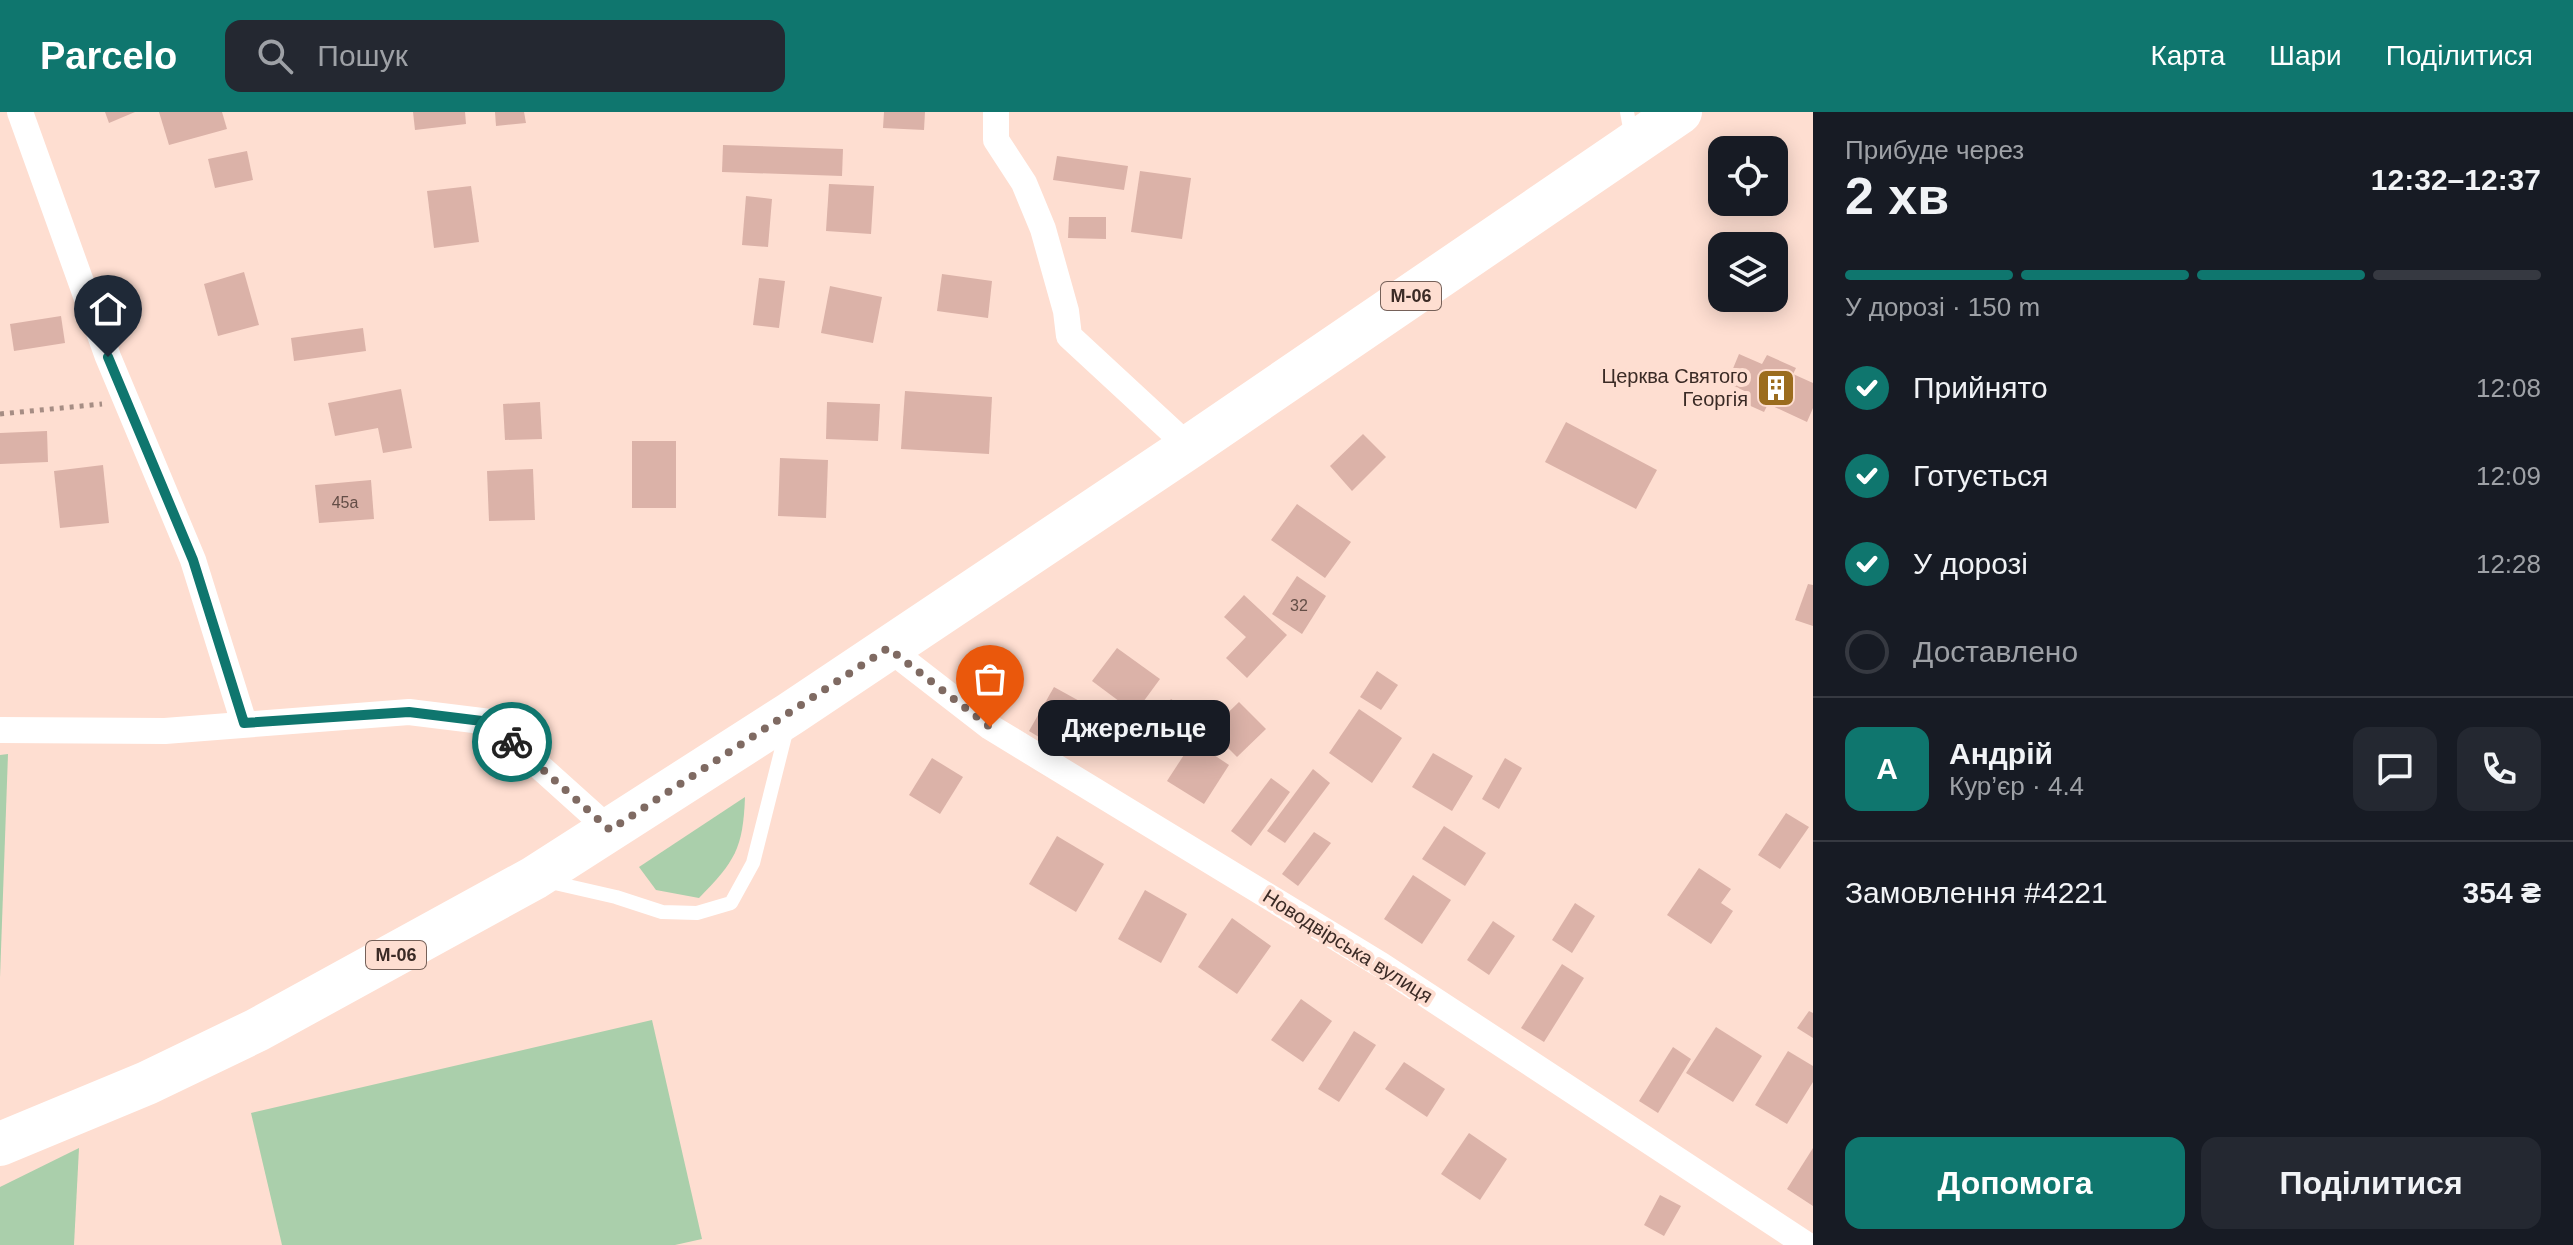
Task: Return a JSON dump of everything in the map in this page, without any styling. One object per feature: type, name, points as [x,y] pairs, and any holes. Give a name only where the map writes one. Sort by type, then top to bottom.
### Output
[{"type":"highway","name":"М-06","points":[[0,1144],[147,1083],[257,1030],[534,878],[790,714],[1189,447],[1630,129],[1680,112]]},
{"type":"street","points":[[20,112],[127,402],[193,560],[244,723]]},
{"type":"street","points":[[996,112],[996,140],[1024,183],[1043,229],[1066,311],[1069,336],[1189,447]]},
{"type":"street","name":"Новодвірська вулиця","points":[[888,648],[990,727],[1381,965],[1807,1245]]},
{"type":"street","points":[[0,730],[165,731],[409,712],[490,722],[610,830]]},
{"type":"lane","points":[[534,878],[616,897],[662,912],[697,913],[731,903],[753,863],[790,714]]},
{"type":"path","points":[[0,414],[127,402]]},
{"type":"green space","points":[[8,754],[0,978],[0,755]]},
{"type":"green space","points":[[745,797],[742,830],[735,853],[699,898],[656,890],[639,867]]},
{"type":"green space","points":[[652,1020],[702,1239],[675,1245],[282,1245],[251,1113]]},
{"type":"green space","points":[[79,1148],[74,1245],[0,1245],[0,1187]]},
{"type":"building","points":[[105,112],[135,112],[109,123]]},
{"type":"building","points":[[159,112],[222,112],[227,129],[169,145]]},
{"type":"building","points":[[413,112],[465,112],[466,124],[415,130]]},
{"type":"building","points":[[495,112],[524,112],[526,123],[496,126]]},
{"type":"building","points":[[884,112],[925,112],[924,130],[883,128]]},
{"type":"building","points":[[723,145],[843,149],[842,176],[722,172]]},
{"type":"building","points":[[247,151],[253,180],[215,188],[208,159]]},
{"type":"building","points":[[1057,156],[1128,166],[1124,190],[1053,180]]},
{"type":"building","points":[[1140,171],[1191,178],[1182,239],[1131,232]]},
{"type":"building","points":[[829,184],[874,186],[871,234],[826,231]]},
{"type":"building","points":[[471,186],[479,242],[434,248],[427,191]]},
{"type":"building","points":[[746,196],[772,199],[768,247],[742,245]]},
{"type":"building","points":[[1069,217],[1106,217],[1106,239],[1068,238]]},
{"type":"building","points":[[244,272],[259,325],[218,336],[204,284]]},
{"type":"building","points":[[942,274],[992,281],[988,318],[937,311]]},
{"type":"building","points":[[759,278],[785,281],[779,328],[753,325]]},
{"type":"building","points":[[830,286],[882,297],[873,343],[821,333]]},
{"type":"building","points":[[61,316],[65,343],[14,351],[10,324]]},
{"type":"building","points":[[363,328],[366,351],[294,361],[291,338]]},
{"type":"building","name":"Церква Святого Георгія","points":[[1739,354],[1762,364],[1767,355],[1796,368],[1793,374],[1813,383],[1813,408],[1807,422],[1768,404],[1764,412],[1744,403],[1749,393],[1727,383]]},
{"type":"building","points":[[401,389],[412,448],[383,453],[378,428],[335,436],[328,403]]},
{"type":"building","points":[[905,391],[992,397],[989,454],[901,449]]},
{"type":"building","points":[[540,402],[542,439],[505,440],[503,404]]},
{"type":"building","points":[[827,402],[880,404],[878,441],[826,439]]},
{"type":"building","points":[[1566,422],[1657,470],[1636,509],[1545,462]]},
{"type":"building","points":[[47,431],[48,462],[0,464],[0,433]]},
{"type":"building","points":[[1363,434],[1386,457],[1352,491],[1330,466]]},
{"type":"building","points":[[632,441],[676,441],[676,508],[632,508]]},
{"type":"building","points":[[780,458],[828,460],[826,518],[778,516]]},
{"type":"building","points":[[103,465],[109,523],[60,528],[54,471]]},
{"type":"building","points":[[533,469],[535,520],[489,521],[487,471]]},
{"type":"building","points":[[371,480],[374,519],[319,523],[315,485]]},
{"type":"building","points":[[1297,504],[1351,542],[1325,578],[1271,540]]},
{"type":"building","points":[[1297,576],[1326,596],[1302,634],[1272,614]]},
{"type":"building","points":[[1808,584],[1813,585],[1813,626],[1795,620]]},
{"type":"building","points":[[1244,595],[1287,635],[1247,678],[1226,658],[1246,637],[1224,617]]},
{"type":"building","points":[[1117,648],[1160,679],[1135,713],[1092,681]]},
{"type":"building","points":[[1377,671],[1398,685],[1381,710],[1360,697]]},
{"type":"building","points":[[1054,687],[1083,703],[1057,748],[1029,731]]},
{"type":"building","points":[[1171,699],[1191,713],[1173,738],[1153,724]]},
{"type":"building","points":[[1239,702],[1266,729],[1237,757],[1210,730]]},
{"type":"building","points":[[1359,709],[1402,738],[1372,783],[1329,753]]},
{"type":"building","points":[[1193,741],[1229,765],[1204,804],[1167,781]]},
{"type":"building","points":[[1433,753],[1473,776],[1452,811],[1412,787]]},
{"type":"building","points":[[932,758],[963,777],[940,814],[909,795]]},
{"type":"building","points":[[1505,758],[1522,768],[1499,809],[1482,799]]},
{"type":"building","points":[[1313,769],[1330,783],[1285,843],[1267,831]]},
{"type":"building","points":[[1271,778],[1290,792],[1251,846],[1231,831]]},
{"type":"building","points":[[1786,813],[1809,827],[1780,869],[1758,855]]},
{"type":"building","points":[[1444,826],[1486,853],[1465,886],[1422,859]]},
{"type":"building","points":[[1314,832],[1331,843],[1298,886],[1282,874]]},
{"type":"building","points":[[1057,836],[1104,864],[1076,912],[1029,884]]},
{"type":"building","points":[[1699,868],[1731,889],[1721,903],[1733,911],[1711,944],[1667,915]]},
{"type":"building","points":[[1413,875],[1451,900],[1422,944],[1384,919]]},
{"type":"building","points":[[1145,890],[1187,914],[1161,963],[1118,939]]},
{"type":"building","points":[[1575,903],[1595,916],[1572,953],[1552,940]]},
{"type":"building","points":[[1232,918],[1271,946],[1237,994],[1198,967]]},
{"type":"building","points":[[1493,921],[1515,936],[1489,975],[1467,960]]},
{"type":"building","points":[[1562,964],[1584,978],[1544,1042],[1521,1028]]},
{"type":"building","points":[[1301,999],[1332,1021],[1303,1062],[1271,1040]]},
{"type":"building","points":[[1809,1011],[1813,1013],[1813,1038],[1797,1028]]},
{"type":"building","points":[[1716,1027],[1762,1056],[1733,1102],[1686,1073]]},
{"type":"building","points":[[1354,1031],[1376,1045],[1339,1102],[1318,1089]]},
{"type":"building","points":[[1673,1047],[1691,1059],[1658,1113],[1639,1101]]},
{"type":"building","points":[[1788,1051],[1813,1066],[1813,1082],[1787,1124],[1755,1105]]},
{"type":"building","points":[[1404,1062],[1445,1089],[1427,1117],[1385,1089]]},
{"type":"building","points":[[1469,1133],[1507,1159],[1480,1200],[1441,1174]]},
{"type":"building","points":[[1813,1148],[1813,1206],[1787,1189]]},
{"type":"building","points":[[1660,1195],[1681,1206],[1664,1236],[1644,1225]]},
{"type":"way so far","points":[[512,742],[610,830],[888,648],[990,727]]},
{"type":"place","name":"Церква Святого Георгія","points":[[1776,388]]},
{"type":"place","name":"Джерельце","points":[[990,727]]},
{"type":"route","points":[[108,357],[193,560],[244,723],[409,712],[490,722],[512,742]]}]
